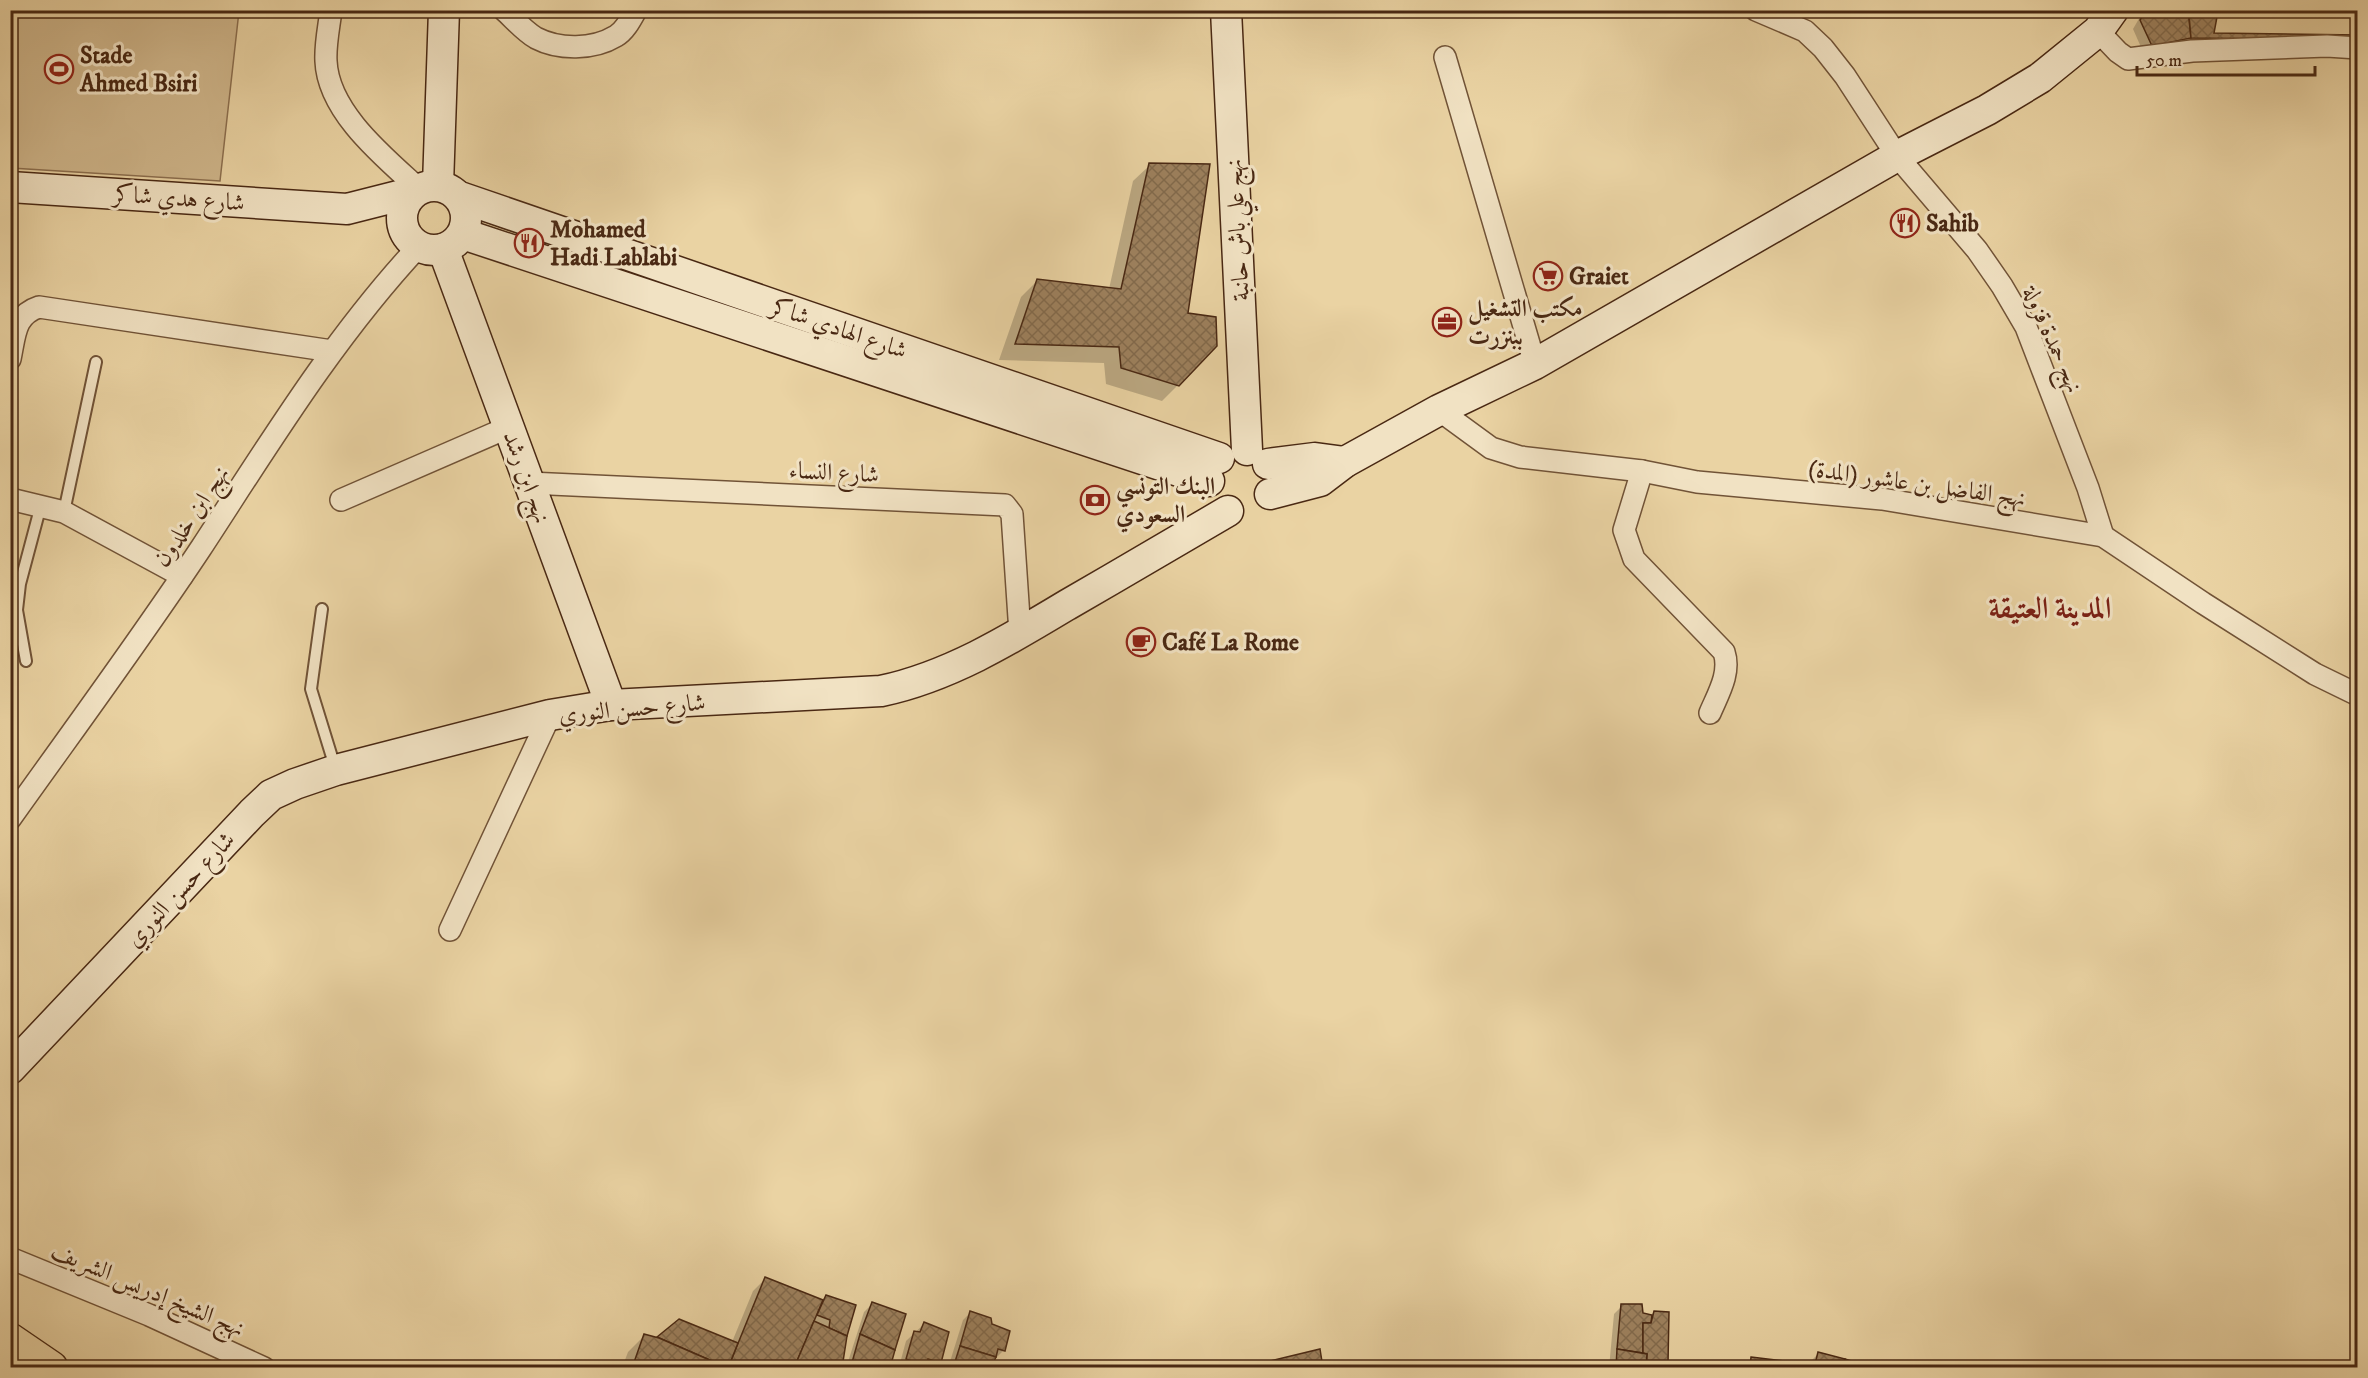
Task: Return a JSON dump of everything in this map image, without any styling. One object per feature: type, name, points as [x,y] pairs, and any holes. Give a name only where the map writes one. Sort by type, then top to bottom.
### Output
[{"type":"main road","points":[[10,1340],[51,1368]]},
{"type":"street","points":[[331,10],[326,61],[329,81],[337,102],[373,147],[433,191],[466,209],[466,222],[433,242],[403,227],[402,214],[406,202],[433,191]]},
{"type":"street","points":[[433,191],[444,10]]},
{"type":"street","points":[[504,10],[534,37],[549,44],[568,47],[585,46],[617,36],[628,24],[636,10]]},
{"type":"street","name":"نهج علي باش حانبة","points":[[1226,10],[1258,457]]},
{"type":"street","name":"نهج حمدة قزولة","points":[[1756,10],[1805,31],[1823,48],[1845,76],[1897,156],[1977,250],[2002,286],[2026,327],[2088,488],[2103,536]]},
{"type":"street","points":[[1270,494],[1320,481],[1345,462],[1439,410],[1535,364],[1897,156],[1987,110],[2040,78],[2106,21],[2118,52],[2128,59],[2192,51],[2327,46],[2358,48]]},
{"type":"street","points":[[1445,57],[1535,364]]},
{"type":"street","name":"شارع هدي شاكر","points":[[10,187],[347,208]]},
{"type":"street","points":[[347,208],[433,191]]},
{"type":"street","name":"شارع الهادي شاكر","points":[[433,191],[1214,470]]},
{"type":"street","name":"شارع الهادي شاكر","points":[[347,208],[433,242],[1214,470]]},
{"type":"street","name":"نهج ابن خلدون","points":[[10,819],[182,576],[332,351],[383,284],[433,242]]},
{"type":"street","name":"نهج ابن رشد","points":[[433,242],[509,427],[611,705]]},
{"type":"street","points":[[10,359],[19,320],[28,310],[39,307],[332,351]]},
{"type":"street","name":"نهج الفاضل بن عاشور (المدة)","points":[[1439,410],[1491,448],[1520,457],[1642,471],[1696,482],[1882,499],[2103,536],[2315,674],[2358,695]]},
{"type":"street","points":[[341,500],[509,427]]},
{"type":"street","points":[[1258,457],[1273,484],[1270,494],[1257,509],[1248,513],[1228,511],[1218,504],[1212,493],[1214,470],[1227,453],[1345,462]]},
{"type":"street","points":[[1642,471],[1624,530],[1627,542],[1634,559],[1724,652],[1728,662],[1726,674],[1710,713]]},
{"type":"street","name":"شارع النساء","points":[[530,483],[1005,505],[1012,514],[1020,633]]},
{"type":"street","points":[[10,499],[64,512],[182,576]]},
{"type":"street","name":"شارع حسن النوري","points":[[10,1069],[252,813],[271,795],[295,784],[336,770],[550,715],[611,705],[881,691],[911,685],[951,669],[1020,633],[1228,511]]},
{"type":"street","points":[[450,930],[550,715]]},
{"type":"street","name":"نهج الشيخ إدريس الشريف","points":[[10,1258],[149,1315],[264,1368]]},
{"type":"lane","points":[[64,512],[96,362]]},
{"type":"lane","points":[[26,662],[17,610],[20,584],[41,505]]},
{"type":"lane","points":[[322,609],[311,689],[336,770]]},
{"type":"green space","points":[[2357,10],[2357,16],[2245,16],[2242,11]]},
{"type":"green space","points":[[10,11],[239,11],[220,181],[11,168]]},
{"type":"building","points":[[2146,10],[2188,10],[2191,38],[2152,46],[2140,20]]},
{"type":"building","points":[[2201,10],[2217,17],[2214,33],[2358,35],[2358,40],[2191,38],[2189,15]]},
{"type":"building","points":[[1149,163],[1210,164],[1188,313],[1216,317],[1217,346],[1179,386],[1121,368],[1119,347],[1015,344],[1037,279],[1121,289]]},
{"type":"building","name":"Mohamed Hadi Lablabi","points":[[520,228],[546,241],[541,257],[510,246]]},
{"type":"building","points":[[765,1277],[823,1300],[794,1368],[728,1368]]},
{"type":"building","points":[[826,1295],[856,1305],[847,1336],[829,1328],[830,1320],[817,1315]]},
{"type":"building","points":[[872,1302],[906,1314],[895,1350],[860,1334]]},
{"type":"building","points":[[1621,1304],[1642,1304],[1643,1313],[1652,1315],[1651,1323],[1643,1323],[1643,1353],[1617,1349]]},
{"type":"building","points":[[970,1311],[991,1318],[992,1324],[1010,1331],[1005,1351],[998,1349],[996,1357],[960,1346]]},
{"type":"building","points":[[1654,1311],[1669,1312],[1668,1363],[1660,1361],[1658,1368],[1646,1365],[1647,1354],[1643,1353],[1643,1323],[1651,1323]]},
{"type":"building","points":[[679,1319],[738,1343],[728,1368],[657,1337]]},
{"type":"building","points":[[814,1321],[847,1336],[842,1368],[794,1368]]},
{"type":"building","points":[[924,1322],[949,1332],[941,1363],[928,1359],[926,1368],[914,1368],[915,1362],[906,1359],[914,1331],[920,1332]]},
{"type":"building","points":[[644,1334],[659,1338],[728,1368],[632,1368]]},
{"type":"building","points":[[860,1334],[895,1350],[890,1368],[851,1366]]},
{"type":"building","points":[[960,1346],[996,1357],[991,1368],[953,1368]]},
{"type":"building","points":[[1320,1349],[1323,1368],[1272,1368],[1270,1361]]},
{"type":"building","points":[[1617,1349],[1647,1354],[1646,1368],[1616,1368]]},
{"type":"building","points":[[1818,1352],[1845,1359],[1842,1368],[1814,1368]]},
{"type":"building","points":[[1751,1357],[1793,1362],[1792,1368],[1750,1368]]},
{"type":"building","points":[[1845,1359],[1858,1363],[1857,1368],[1842,1368]]},
{"type":"building","points":[[1660,1361],[1668,1363],[1667,1368],[1658,1368]]},
{"type":"building","points":[[1577,1364],[1588,1365],[1588,1368],[1576,1368]]},
{"type":"place","name":"Stade Ahmed Bsiri","points":[[59,69]]},
{"type":"place","name":"Sahib","points":[[1905,223]]},
{"type":"place","name":"Mohamed Hadi Lablabi","points":[[529,243]]},
{"type":"place","name":"Graiet","points":[[1548,276]]},
{"type":"place","name":"مكتب التشغيل ببنزرت","points":[[1447,322]]},
{"type":"place","name":"البنك التونسي السعودي","points":[[1095,500]]},
{"type":"place","name":"Café La Rome","points":[[1141,642]]},
{"type":"district","name":"المدينة العتيقة","points":[[2050,608]]}]
